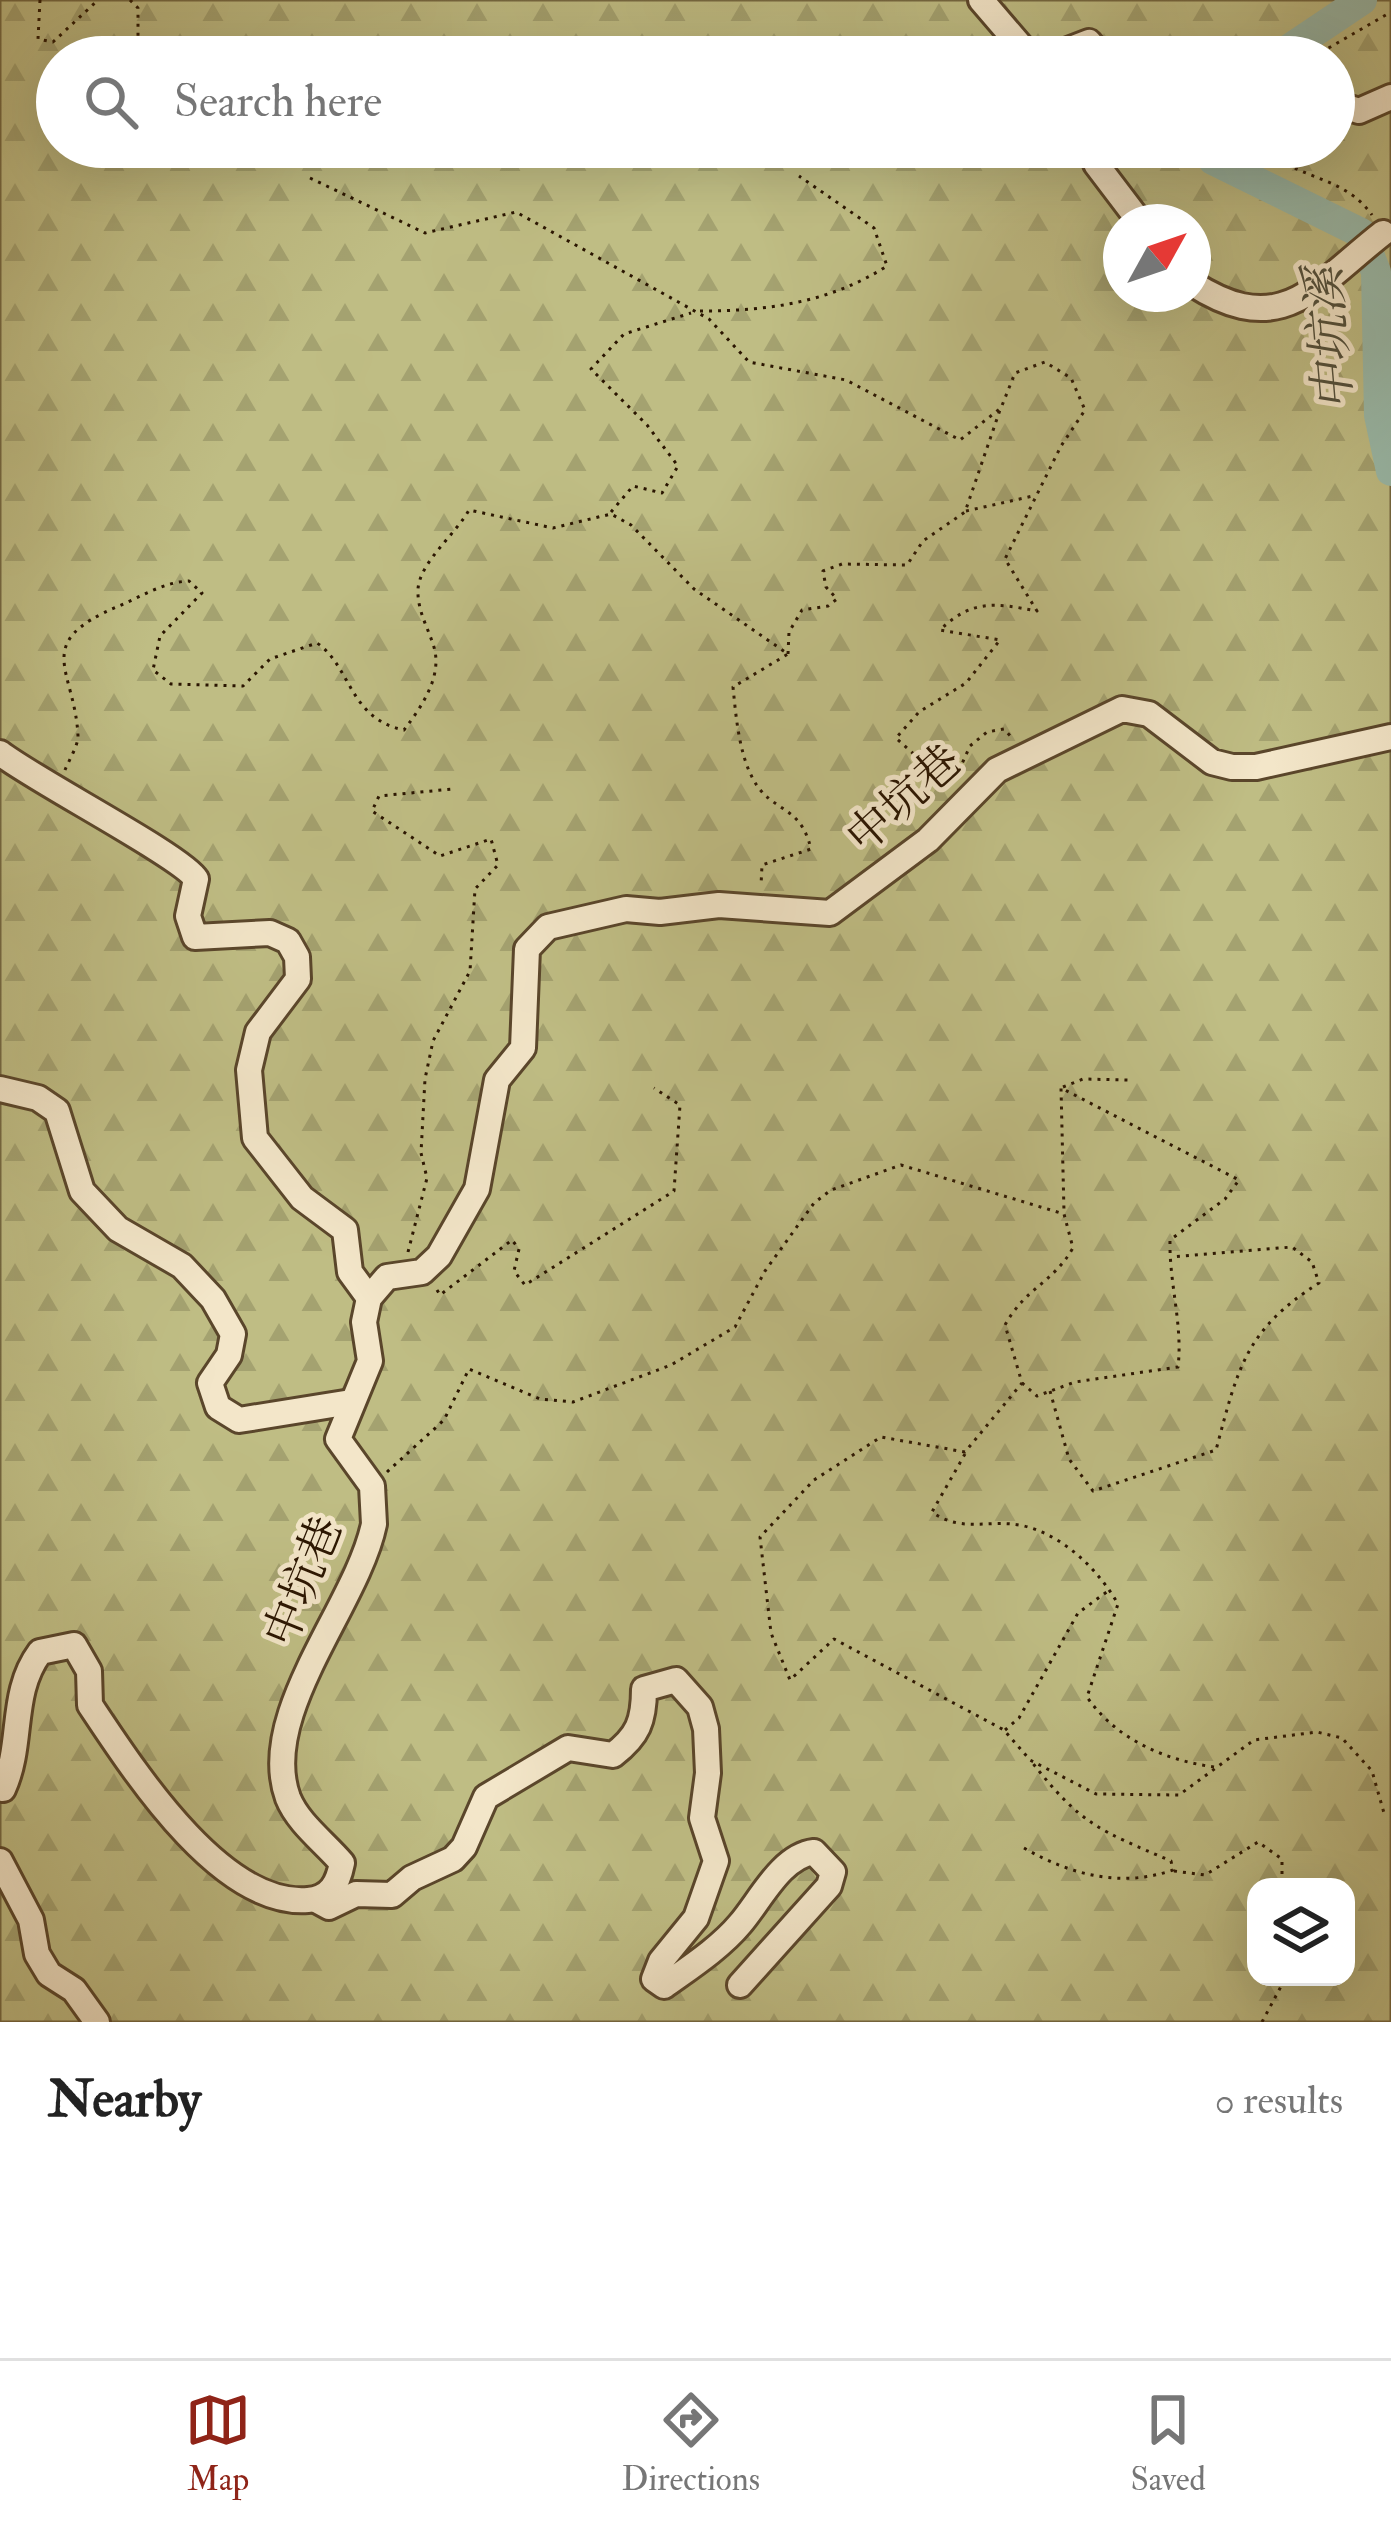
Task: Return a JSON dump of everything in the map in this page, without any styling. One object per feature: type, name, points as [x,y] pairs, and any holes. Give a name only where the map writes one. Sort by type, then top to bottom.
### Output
[{"type":"street","points":[[981,0],[1012,36]]},
{"type":"street","points":[[1355,110],[1391,97]]},
{"type":"street","points":[[1099,168],[1126,204]]},
{"type":"street","points":[[1211,296],[1255,310],[1292,305],[1314,293],[1382,234]]},
{"type":"street","name":"中坑巷","points":[[422,1272],[440,1256],[477,1189],[496,1080],[523,1048],[527,949],[548,927],[578,916],[626,909],[759,907],[830,913],[914,851],[998,770],[1121,709],[1149,714],[1212,761],[1232,766],[1256,767],[1391,737]]},
{"type":"street","points":[[0,753],[155,851],[188,865],[196,879],[188,916],[195,937],[270,933],[288,941],[297,957],[298,979],[258,1032],[250,1070],[255,1138],[302,1198],[345,1230],[350,1272],[369,1298],[387,1277],[422,1272]]},
{"type":"street","points":[[0,1089],[38,1098],[57,1111],[82,1191],[118,1229],[182,1267],[213,1299],[233,1334],[229,1355],[211,1383],[218,1407],[238,1420],[351,1402]]},
{"type":"street","name":"中坑巷","points":[[316,1900],[334,1887],[341,1863],[299,1819],[287,1795],[283,1743],[315,1658],[370,1542],[372,1486],[338,1439],[370,1361],[364,1322],[369,1298]]},
{"type":"street","points":[[1,1786],[16,1759],[19,1691],[26,1672],[40,1652],[74,1646],[89,1671],[90,1705],[223,1870],[280,1900],[316,1900],[329,1907],[356,1894],[392,1895],[412,1878],[434,1872],[464,1847],[486,1797],[568,1748],[613,1755],[634,1739],[644,1716],[644,1689],[676,1680],[700,1707],[706,1729],[708,1773],[702,1818],[716,1861],[696,1918],[661,1961],[654,1979],[664,1986],[739,1926],[757,1898],[801,1853],[814,1852],[832,1873],[830,1886],[740,1985]]},
{"type":"street","points":[[0,1861],[31,1920],[37,1954],[49,1974],[74,1990],[97,2022]]},
{"type":"path","points":[[38,36],[40,0]]},
{"type":"path","points":[[59,36],[98,0]]},
{"type":"path","points":[[130,0],[138,8],[138,36]]},
{"type":"path","points":[[1349,36],[1391,12]]},
{"type":"path","points":[[1300,168],[1354,191],[1382,234]]},
{"type":"path","points":[[64,773],[79,739],[61,665],[72,635],[101,614],[171,582],[189,581],[202,593],[160,636],[152,670],[171,684],[243,686],[270,659],[317,643],[334,655],[348,692],[389,727],[404,730],[434,680],[436,650],[422,618],[418,588],[425,569],[469,510],[554,528],[611,514],[632,486],[662,493],[678,466],[647,425],[590,369],[624,334],[695,311],[789,308],[861,283],[887,266],[874,228],[800,176]]},
{"type":"path","points":[[310,178],[425,233],[516,212],[695,311],[749,362],[846,380],[960,440],[1001,408]]},
{"type":"path","points":[[965,512],[1015,374],[1045,362],[1071,378],[1085,410],[1005,559],[1037,610],[988,602],[962,609],[940,630],[1000,640],[966,683],[919,712],[896,738],[945,782],[987,732],[1004,729],[1025,754]]},
{"type":"path","points":[[788,654],[789,632],[802,610],[828,607],[837,598],[826,587],[823,571],[842,565],[907,565],[923,541],[965,512],[1036,496]]},
{"type":"path","points":[[611,514],[632,525],[694,589],[788,654]]},
{"type":"path","points":[[759,907],[762,866],[811,849],[805,823],[754,782],[738,730],[733,687],[788,654]]},
{"type":"path","points":[[387,1277],[407,1253],[427,1178],[421,1153],[424,1078],[433,1041],[470,971],[475,890],[498,865],[490,839],[440,856],[372,811],[379,796],[452,789]]},
{"type":"path","points":[[1061,1088],[1083,1079],[1129,1080]]},
{"type":"path","points":[[422,1272],[440,1294],[512,1240],[519,1250],[514,1271],[525,1285],[674,1191],[680,1105],[654,1088]]},
{"type":"path","points":[[1061,1088],[1239,1180],[1225,1199],[1170,1240],[1169,1283],[1181,1343],[1178,1367],[1037,1396],[1022,1384],[1005,1325],[1022,1295],[1057,1275],[1073,1247],[1064,1214],[1061,1088]]},
{"type":"path","points":[[372,1486],[444,1420],[469,1369],[540,1399],[573,1402],[671,1365],[735,1327],[764,1271],[814,1203],[831,1190],[901,1165],[1064,1214]]},
{"type":"path","points":[[1050,1391],[1069,1460],[1094,1491],[1216,1450],[1247,1352],[1274,1311],[1319,1283],[1312,1262],[1292,1247],[1170,1257]]},
{"type":"path","points":[[1022,1384],[965,1453],[932,1512],[951,1525],[1024,1526],[1097,1569],[1118,1604],[1087,1697],[1102,1718],[1173,1761],[1218,1768]]},
{"type":"path","points":[[965,1453],[881,1436],[790,1501],[760,1537],[771,1633],[790,1680],[834,1639],[1004,1730],[1071,1812],[1117,1842],[1171,1861],[1173,1870]]},
{"type":"path","points":[[1004,1730],[1019,1718],[1078,1613],[1109,1590]]},
{"type":"path","points":[[1030,1760],[1096,1794],[1179,1796],[1254,1740],[1317,1732],[1342,1738],[1372,1771],[1384,1813]]},
{"type":"path","points":[[1024,1848],[1058,1868],[1140,1882],[1173,1870],[1205,1875],[1258,1842],[1282,1859],[1282,1878]]},
{"type":"path","points":[[1262,2022],[1281,1986]]},
{"type":"green space","points":[[0,0],[1391,0],[1391,2022],[0,2022]]},
{"type":"waterway","name":"中坑溪","points":[[1308,36],[1362,0]]},
{"type":"waterway","name":"中坑溪","points":[[1229,168],[1361,233],[1376,272],[1379,415],[1391,471]]}]
